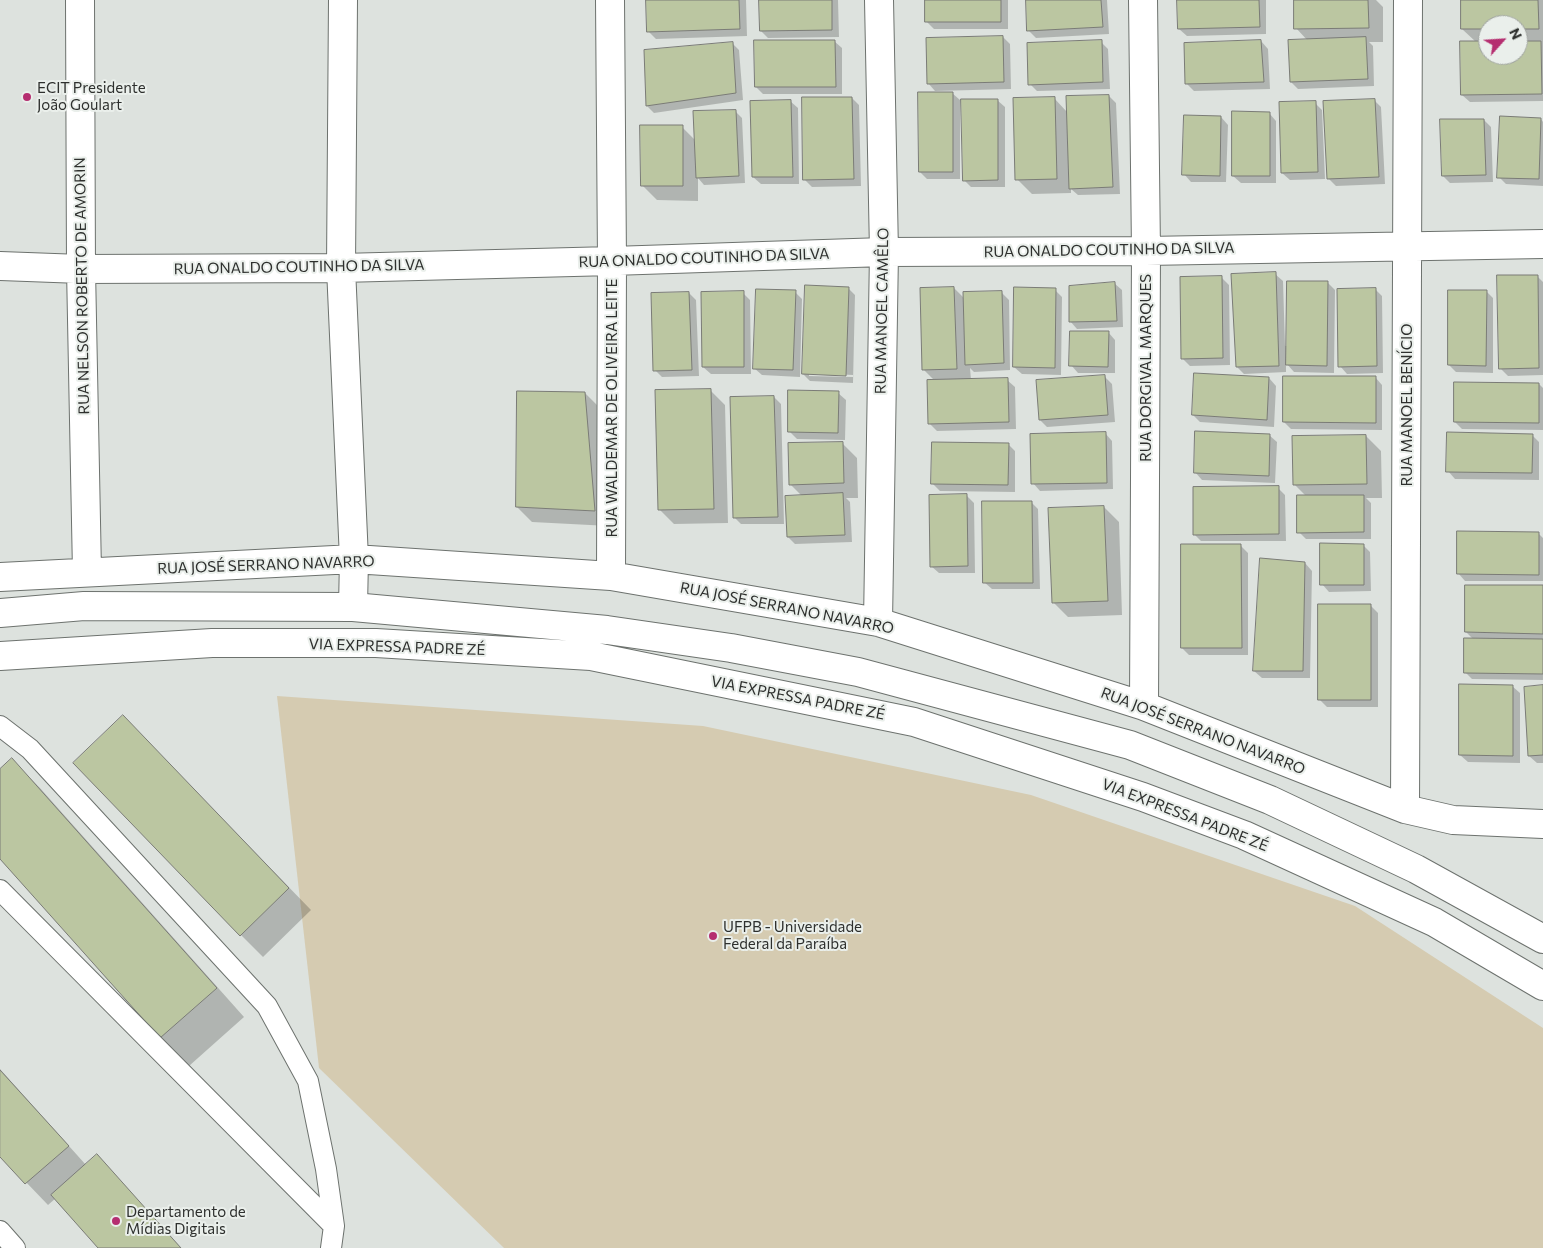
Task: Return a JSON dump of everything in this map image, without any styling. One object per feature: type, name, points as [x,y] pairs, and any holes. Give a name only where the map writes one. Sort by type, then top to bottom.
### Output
[{"type":"street","name":"RUA NELSON ROBERTO DE AMORIN","points":[[80,0],[81,269],[87,572]]},
{"type":"street","points":[[343,0],[340,268],[354,559],[353,608]]},
{"type":"street","name":"RUA WALDEMAR DE OLIVEIRA LEITE","points":[[610,0],[612,262],[611,576]]},
{"type":"street","name":"RUA MANOEL CAMÊLO","points":[[878,622],[884,252],[879,0]]},
{"type":"street","name":"RUA DORGIVAL MARQUES","points":[[1143,0],[1146,251],[1144,706]]},
{"type":"street","name":"RUA MANOEL BENÍCIO","points":[[1405,809],[1408,0]]},
{"type":"street","name":"RUA ONALDO COUTINHO DA SILVA","points":[[0,266],[81,269],[340,268],[612,262],[884,252],[1146,251],[1543,244]]},
{"type":"street","name":"RUA JOSÉ SERRANO NAVARRO","points":[[0,577],[354,559],[611,576],[878,622],[1144,706],[1405,809],[1453,820],[1543,824]]},
{"type":"street","name":"VIA EXPRESSA PADRE ZÉ","points":[[0,613],[84,606],[353,608],[607,630],[731,648],[858,672],[1130,745],[1279,804],[1416,868],[1543,939]]},
{"type":"street","name":"VIA EXPRESSA PADRE ZÉ","points":[[0,656],[212,643],[376,643],[591,656],[914,722],[1143,796],[1244,835],[1434,922],[1543,986]]},
{"type":"lane","points":[[0,726],[30,748],[267,1006],[308,1081],[326,1169],[334,1226],[331,1248]]},
{"type":"lane","points":[[0,890],[334,1226]]},
{"type":"lane","points":[[0,1231],[15,1248]]},
{"type":"shaded area","name":"UFPB - Universidade Federal da Paraíba","points":[[277,696],[703,726],[1031,795],[1355,906],[1543,1028],[1543,1248],[504,1248],[319,1068]]},
{"type":"building","points":[[646,0],[739,0],[740,29],[647,32]]},
{"type":"building","points":[[759,0],[832,0],[832,30],[760,31]]},
{"type":"building","points":[[925,0],[1001,0],[1001,22],[925,22]]},
{"type":"building","points":[[1026,0],[1101,0],[1103,27],[1027,31]]},
{"type":"building","points":[[1177,0],[1259,0],[1260,27],[1178,29]]},
{"type":"building","points":[[1294,0],[1368,0],[1369,28],[1294,29]]},
{"type":"building","points":[[1461,0],[1538,0],[1539,29],[1528,29],[1528,15],[1478,15],[1478,29],[1461,29]]},
{"type":"building","points":[[1003,36],[1004,82],[927,84],[926,38]]},
{"type":"building","points":[[1366,37],[1368,79],[1290,82],[1288,40]]},
{"type":"building","points":[[754,40],[835,40],[836,87],[755,87]]},
{"type":"building","points":[[1102,40],[1103,82],[1028,85],[1027,43]]},
{"type":"building","points":[[1261,40],[1264,82],[1185,84],[1184,43]]},
{"type":"building","points":[[1460,41],[1478,41],[1478,65],[1528,65],[1528,41],[1541,41],[1542,94],[1461,95]]},
{"type":"building","points":[[733,42],[736,93],[646,106],[644,50]]},
{"type":"building","points":[[918,92],[953,92],[953,172],[919,172]]},
{"type":"building","points":[[1109,95],[1113,187],[1069,189],[1066,96]]},
{"type":"building","points":[[802,97],[852,97],[854,179],[803,180]]},
{"type":"building","points":[[1055,97],[1057,179],[1015,180],[1013,98]]},
{"type":"building","points":[[961,99],[998,99],[998,180],[963,181]]},
{"type":"building","points":[[1375,99],[1379,177],[1327,179],[1323,101]]},
{"type":"building","points":[[791,100],[793,177],[752,177],[750,101]]},
{"type":"building","points":[[1316,101],[1318,172],[1281,173],[1279,102]]},
{"type":"building","points":[[736,110],[739,176],[696,178],[693,111]]},
{"type":"building","points":[[1232,111],[1270,112],[1270,176],[1232,176]]},
{"type":"building","points":[[1184,115],[1221,116],[1220,176],[1182,175]]},
{"type":"building","points":[[1500,116],[1541,118],[1539,179],[1497,178]]},
{"type":"building","points":[[1440,119],[1484,119],[1486,175],[1442,176]]},
{"type":"building","points":[[640,125],[683,125],[683,186],[641,186]]},
{"type":"building","points":[[1276,272],[1279,366],[1236,367],[1231,274]]},
{"type":"building","points":[[1497,275],[1538,275],[1539,368],[1499,369]]},
{"type":"building","points":[[1222,276],[1223,358],[1181,359],[1180,277]]},
{"type":"building","points":[[1287,281],[1328,281],[1327,366],[1286,365]]},
{"type":"building","points":[[1115,282],[1117,321],[1069,322],[1069,286]]},
{"type":"building","points":[[805,285],[849,287],[846,376],[802,374]]},
{"type":"building","points":[[954,287],[957,369],[922,370],[920,288]]},
{"type":"building","points":[[1014,287],[1056,288],[1055,368],[1013,367]]},
{"type":"building","points":[[1376,288],[1377,366],[1338,367],[1337,289]]},
{"type":"building","points":[[756,289],[796,290],[793,370],[753,369]]},
{"type":"building","points":[[1448,290],[1487,290],[1486,366],[1448,365]]},
{"type":"building","points":[[744,291],[744,367],[702,367],[701,292]]},
{"type":"building","points":[[1002,291],[1004,363],[965,365],[963,292]]},
{"type":"building","points":[[689,292],[692,370],[653,371],[651,293]]},
{"type":"building","points":[[1070,331],[1109,331],[1108,367],[1069,366]]},
{"type":"building","points":[[1194,373],[1269,377],[1267,420],[1192,415]]},
{"type":"building","points":[[1105,375],[1108,415],[1039,420],[1036,380]]},
{"type":"building","points":[[1283,376],[1376,376],[1376,423],[1283,422]]},
{"type":"building","points":[[1008,378],[1009,422],[928,424],[927,380]]},
{"type":"building","points":[[1454,382],[1539,383],[1539,423],[1454,422]]},
{"type":"building","points":[[711,389],[714,509],[658,510],[655,390]]},
{"type":"building","points":[[788,390],[839,391],[838,433],[788,432]]},
{"type":"building","points":[[517,391],[585,392],[595,511],[516,507]]},
{"type":"building","points":[[774,396],[778,517],[733,518],[730,397]]},
{"type":"building","points":[[1195,431],[1270,434],[1269,476],[1194,473]]},
{"type":"building","points":[[1106,432],[1107,483],[1031,484],[1030,434]]},
{"type":"building","points":[[1447,432],[1533,434],[1532,473],[1446,472]]},
{"type":"building","points":[[1366,435],[1367,484],[1293,485],[1292,436]]},
{"type":"building","points":[[843,442],[844,483],[789,485],[788,443]]},
{"type":"building","points":[[932,442],[1009,443],[1008,485],[931,484]]},
{"type":"building","points":[[1279,486],[1279,534],[1193,535],[1193,487]]},
{"type":"building","points":[[843,493],[845,535],[787,537],[785,496]]},
{"type":"building","points":[[967,494],[968,566],[930,567],[929,495]]},
{"type":"building","points":[[1297,495],[1364,495],[1364,532],[1297,533]]},
{"type":"building","points":[[982,501],[1032,501],[1033,583],[983,583]]},
{"type":"building","points":[[1104,506],[1108,601],[1052,603],[1048,508]]},
{"type":"building","points":[[1457,531],[1539,532],[1539,575],[1457,574]]},
{"type":"building","points":[[1320,543],[1364,544],[1364,585],[1320,585]]},
{"type":"building","points":[[1181,544],[1241,544],[1242,648],[1181,648]]},
{"type":"building","points":[[1260,558],[1305,562],[1303,671],[1253,671]]},
{"type":"building","points":[[1465,585],[1543,585],[1543,634],[1465,632]]},
{"type":"building","points":[[1318,604],[1371,604],[1371,700],[1318,700]]},
{"type":"building","points":[[1464,638],[1543,639],[1543,674],[1464,673]]},
{"type":"building","points":[[1459,684],[1513,685],[1513,756],[1459,755]]},
{"type":"building","points":[[1543,685],[1543,755],[1528,756],[1524,687]]},
{"type":"building","points":[[123,715],[289,888],[240,936],[73,763]]},
{"type":"building","points":[[12,758],[217,988],[160,1038],[0,859],[0,769]]},
{"type":"building","points":[[0,1070],[69,1146],[25,1184],[0,1157]]},
{"type":"building","name":"Departamento de Mídias Digitais","points":[[97,1154],[181,1248],[98,1248],[51,1195]]},
{"type":"place","name":"ECIT Presidente João Goulart","points":[[27,97]]},
{"type":"place","name":"UFPB - Universidade Federal da Paraíba","points":[[713,936]]},
{"type":"place","name":"Departamento de Mídias Digitais","points":[[116,1221]]}]
